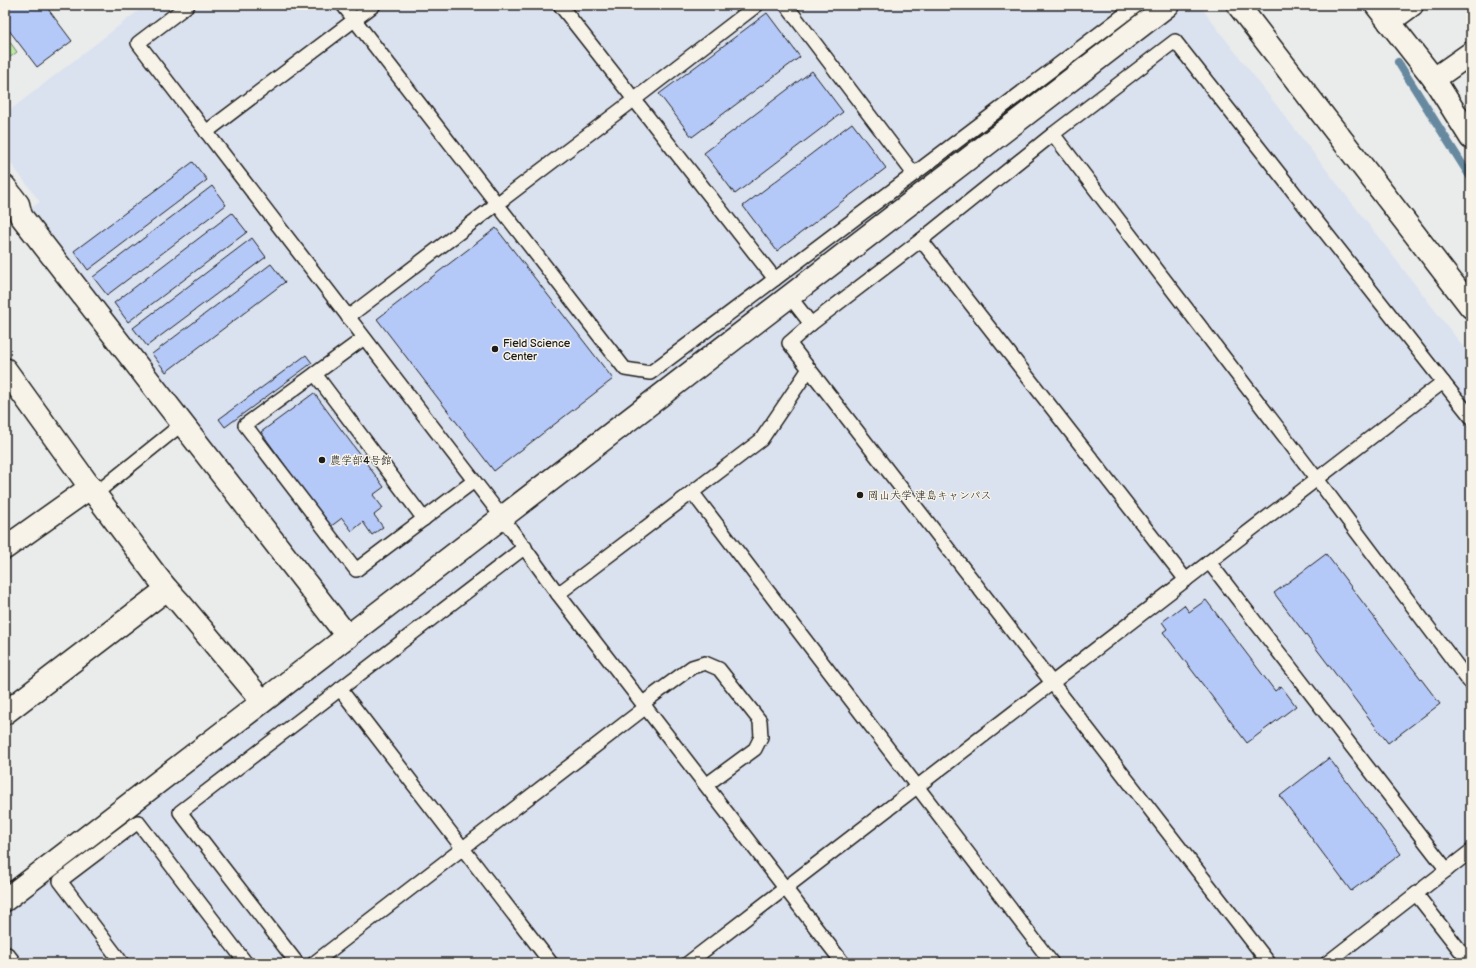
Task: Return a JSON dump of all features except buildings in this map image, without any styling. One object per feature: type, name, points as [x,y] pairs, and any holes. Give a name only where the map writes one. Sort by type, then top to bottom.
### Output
[{"type":"street","points":[[5,900],[1168,5]]},
{"type":"street","points":[[1238,5],[1471,307]]},
{"type":"street","points":[[1376,5],[1434,79],[1471,138]]},
{"type":"street","points":[[1389,22],[1412,5]]},
{"type":"street","points":[[1434,79],[1471,53]]},
{"type":"street","points":[[5,187],[18,204],[21,216],[348,637]]},
{"type":"street","points":[[5,369],[155,574],[262,701]]},
{"type":"street","points":[[5,548],[93,490]]},
{"type":"street","points":[[5,713],[167,589]]},
{"type":"street","points":[[5,958],[9,963]]},
{"type":"lane","points":[[188,5],[138,43],[502,517],[558,594],[844,963]]},
{"type":"lane","points":[[343,5],[625,369],[650,373],[1137,5]]},
{"type":"lane","points":[[206,132],[374,5]]},
{"type":"lane","points":[[560,5],[775,279]]},
{"type":"lane","points":[[348,317],[757,5]]},
{"type":"lane","points":[[786,5],[914,174]]},
{"type":"lane","points":[[1269,963],[789,343],[811,324],[921,240],[1053,134],[1175,41],[1471,417]]},
{"type":"lane","points":[[1053,134],[1317,479],[1471,684]]},
{"type":"lane","points":[[921,240],[1186,580]]},
{"type":"lane","points":[[790,297],[811,324]]},
{"type":"lane","points":[[364,338],[245,425],[356,570],[474,481]]},
{"type":"lane","points":[[558,594],[761,440],[809,370]]},
{"type":"lane","points":[[315,374],[424,519]]},
{"type":"lane","points":[[688,963],[1443,382]]},
{"type":"lane","points":[[93,490],[182,424]]},
{"type":"lane","points":[[692,492],[1052,963]]},
{"type":"lane","points":[[296,963],[180,812],[524,547]]},
{"type":"lane","points":[[1209,562],[1447,870]]},
{"type":"lane","points":[[314,963],[463,848],[692,667],[705,663],[719,669],[760,721],[761,737],[755,749],[706,785]]},
{"type":"lane","points":[[340,689],[552,963]]},
{"type":"lane","points":[[122,963],[60,881],[138,822],[246,963]]},
{"type":"lane","points":[[1326,963],[1471,851]]},
{"type":"lane","points":[[1416,894],[1470,963]]},
{"type":"shaded area","name":"岡山大学 津島キャンパス","points":[[146,5],[1199,5],[1471,357],[1471,963],[19,963],[5,945],[5,908],[356,638],[31,208],[40,202],[5,155],[5,114]]},
{"type":"green space","points":[[5,35],[17,52],[5,61]]},
{"type":"waterway","points":[[1398,62],[1471,178]]},
{"type":"place","name":"Field Science Center","points":[[495,349]]},
{"type":"place","name":"農学部4号館","points":[[322,460]]},
{"type":"place","name":"岡山大学 津島キャンパス","points":[[860,495]]}]
